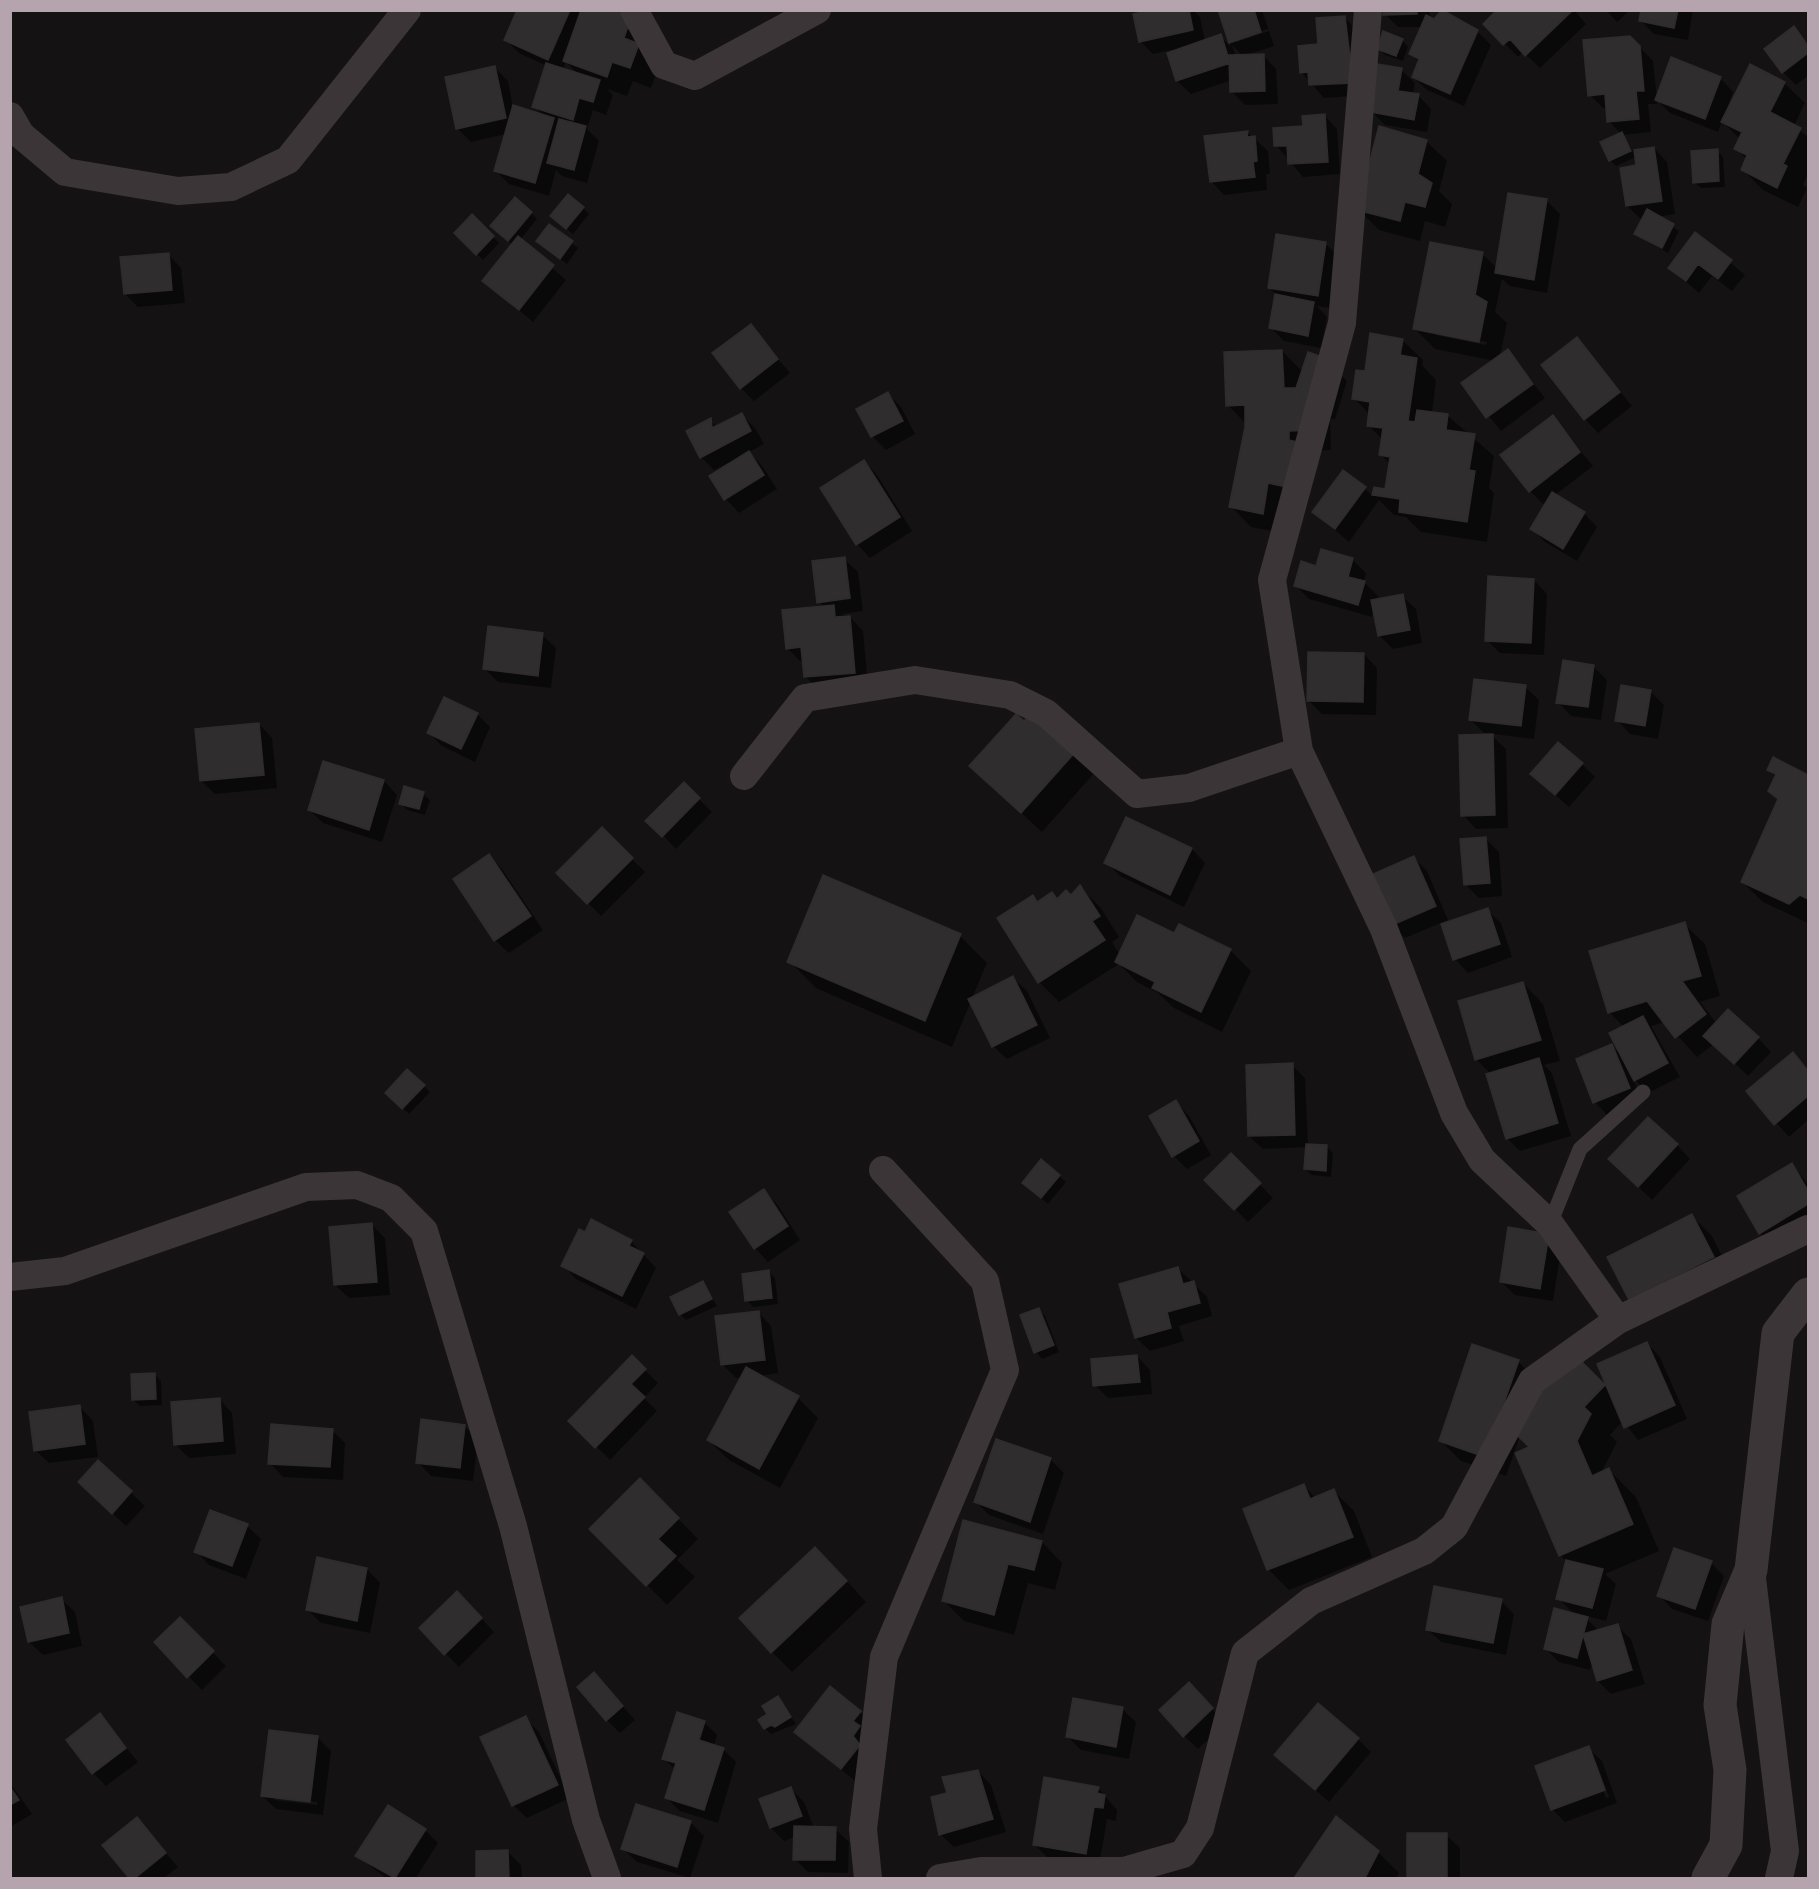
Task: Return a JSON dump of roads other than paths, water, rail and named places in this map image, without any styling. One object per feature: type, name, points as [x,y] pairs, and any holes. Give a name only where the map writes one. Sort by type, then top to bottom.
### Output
[{"type":"street","points":[[10,116],[21,135],[65,172],[178,191],[231,187],[288,160],[407,10]]},
{"type":"street","points":[[634,10],[664,65],[695,76],[817,10]]},
{"type":"street","points":[[1368,10],[1342,323],[1272,580],[1299,751],[1384,929],[1454,1113],[1482,1160],[1550,1224],[1618,1320]]},
{"type":"street","points":[[744,776],[805,698],[915,681],[1010,695],[1046,713],[1137,794],[1189,789],[1299,751]]},
{"type":"street","points":[[868,1878],[863,1829],[884,1657],[1005,1370],[985,1281],[883,1170]]},
{"type":"street","points":[[10,1277],[65,1271],[306,1187],[357,1185],[391,1198],[424,1231],[513,1526],[586,1820],[607,1878]]},
{"type":"street","points":[[940,1878],[981,1871],[1124,1871],[1183,1854],[1200,1828],[1245,1653],[1311,1601],[1424,1551],[1454,1527],[1532,1381],[1618,1320],[1809,1229]]},
{"type":"street","points":[[1779,1878],[1785,1851],[1751,1570],[1778,1333],[1809,1294]]},
{"type":"street","points":[[1708,1878],[1726,1845],[1730,1770],[1720,1705],[1728,1624],[1751,1570]]},
{"type":"lane","points":[[1550,1224],[1580,1149],[1642,1092]]}]
